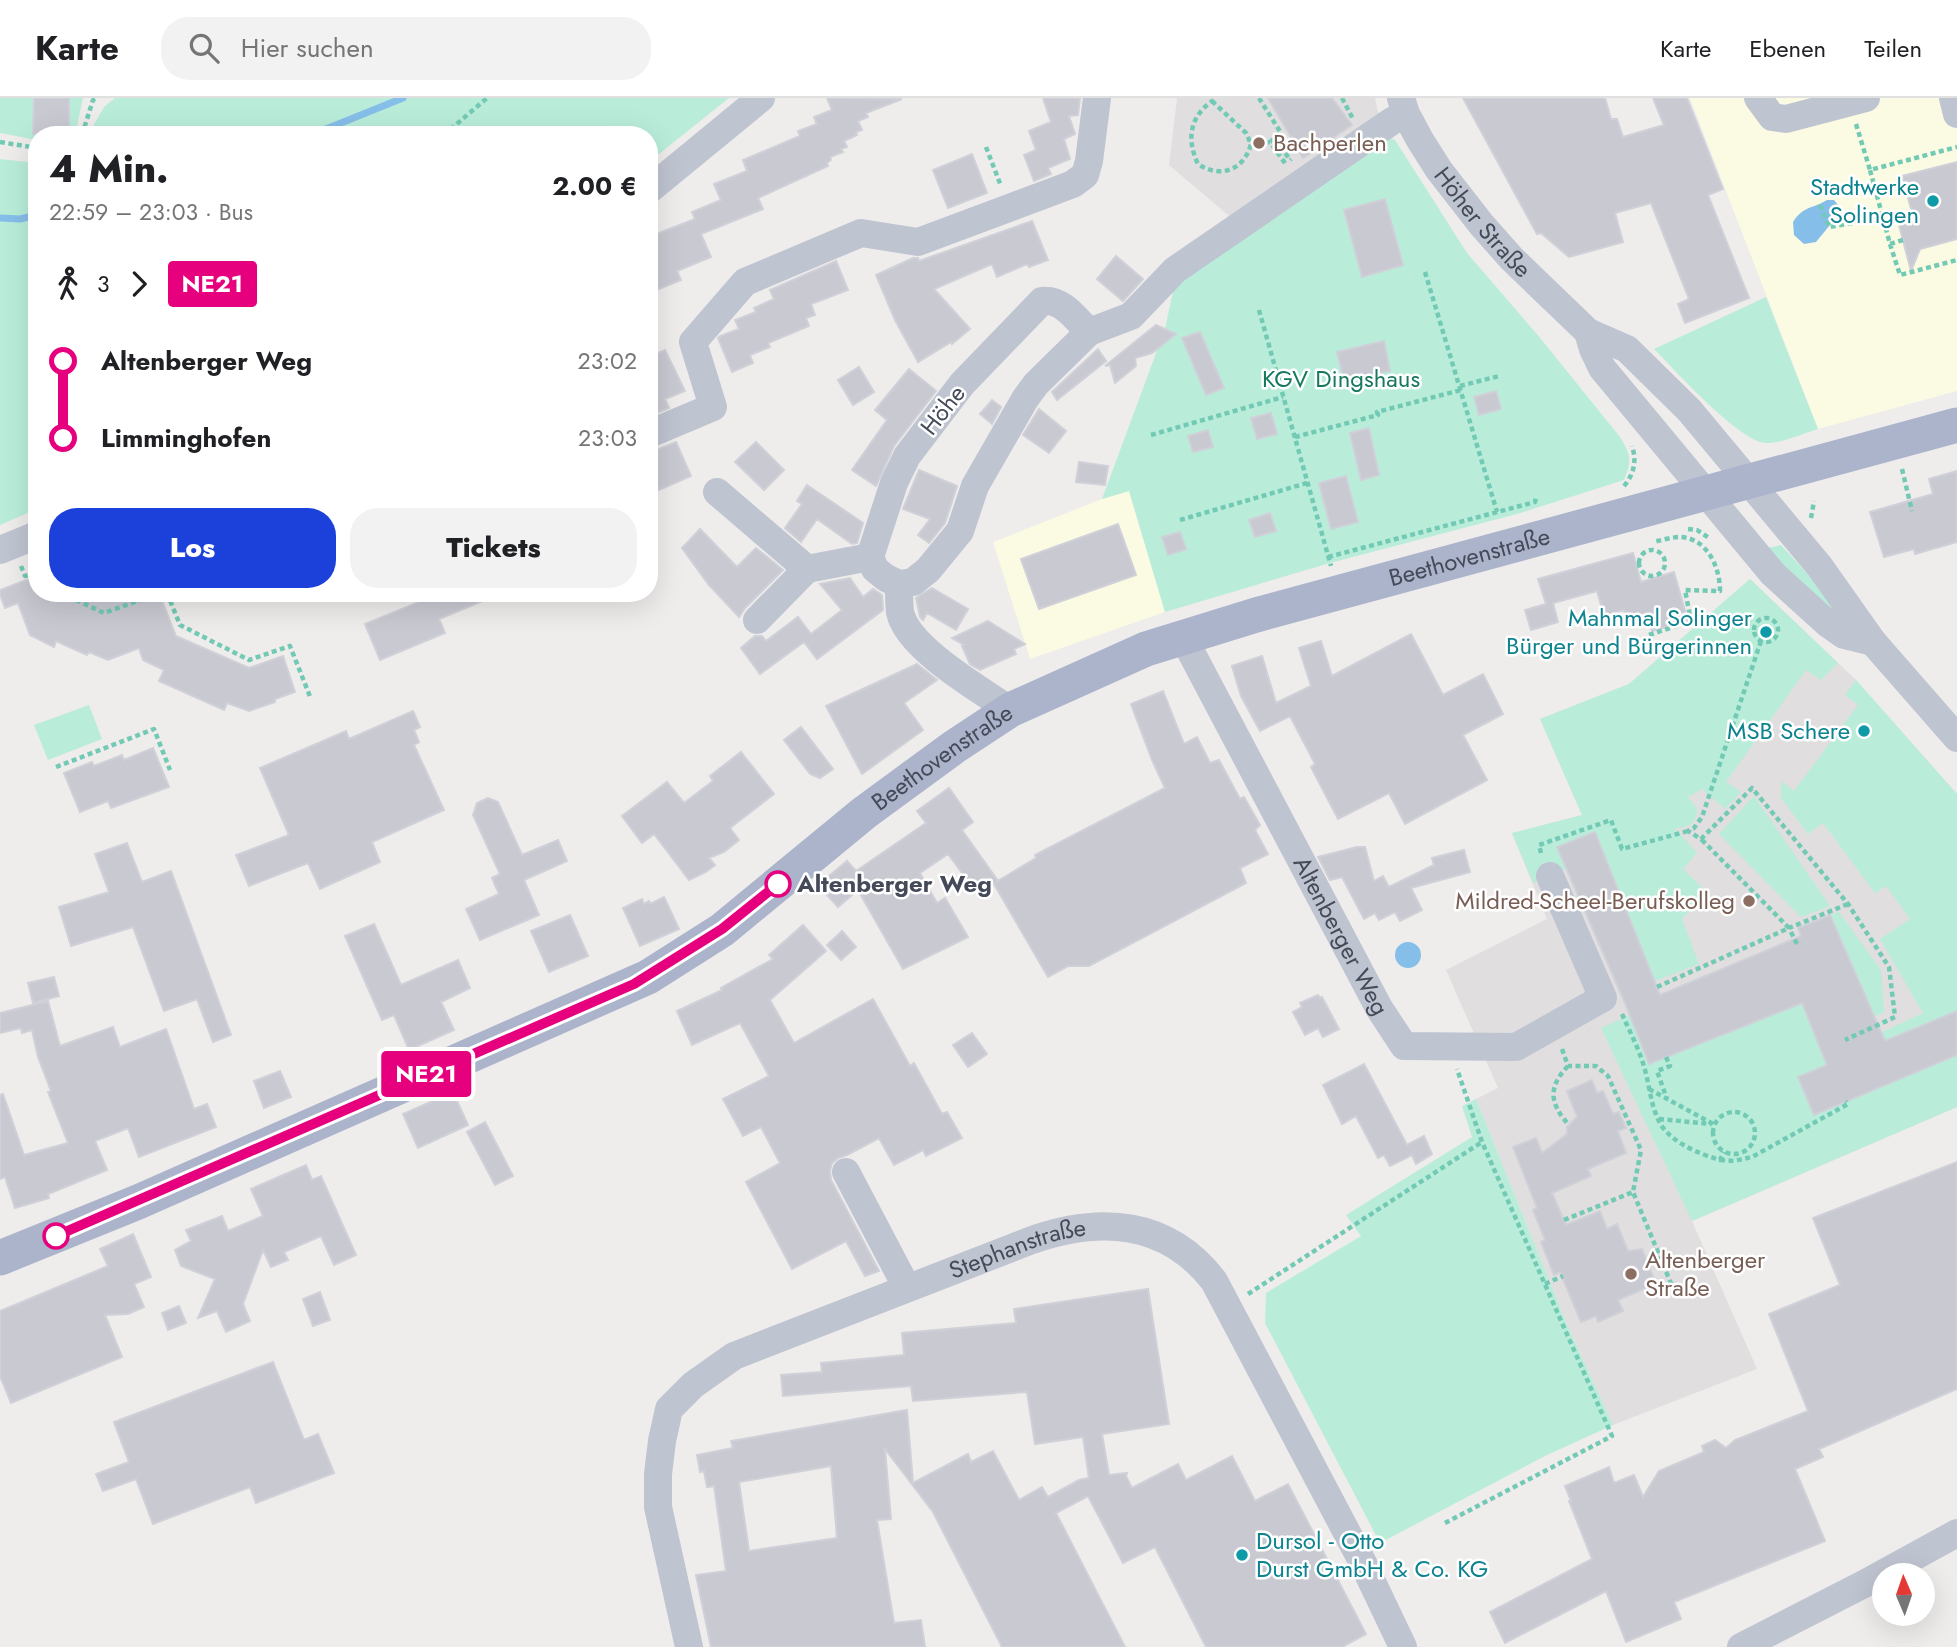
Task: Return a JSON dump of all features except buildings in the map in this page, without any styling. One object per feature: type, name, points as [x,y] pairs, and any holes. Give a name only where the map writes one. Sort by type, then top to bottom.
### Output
[{"type":"main road","name":"Beethovenstraße","points":[[0,1258],[130,1206],[648,976],[722,929],[864,813],[954,747],[1010,710],[1088,673],[1183,637],[1282,607],[1957,425]]},
{"type":"street","points":[[658,183],[761,98]]},
{"type":"street","points":[[658,430],[713,407],[693,342],[745,282],[861,233],[918,242],[1073,184],[1085,175],[1089,161],[1097,98]]},
{"type":"street","points":[[1758,98],[1763,109],[1772,117],[1786,119],[1857,100]]},
{"type":"street","points":[[1953,98],[1957,114]]},
{"type":"street","points":[[757,620],[807,569],[870,557],[875,569],[886,578],[899,584],[913,582],[928,570],[960,531],[975,486],[1036,384],[1089,332],[1131,316],[1175,270],[1367,138],[1404,106]]},
{"type":"street","name":"Höher Straße","points":[[1404,106],[1439,170],[1480,225],[1588,332],[1627,349],[1689,410],[1820,567],[1874,642],[1957,737]]},
{"type":"street","name":"Höhe","points":[[870,557],[894,483],[907,456],[962,384],[1035,306],[1042,302],[1057,302],[1089,332]]},
{"type":"street","name":"Höher Straße","points":[[1588,332],[1602,368],[1773,574],[1844,635],[1874,642]]},
{"type":"street","points":[[717,492],[807,569]]},
{"type":"street","points":[[0,550],[28,539]]},
{"type":"street","points":[[899,584],[900,613],[913,635],[937,660],[1010,710]]},
{"type":"street","name":"Altenberger Weg","points":[[1183,637],[1380,1008],[1404,1046],[1516,1047],[1603,998]]},
{"type":"street","points":[[1550,876],[1603,998]]},
{"type":"street","points":[[846,1172],[907,1288]]},
{"type":"street","name":"Stephanstraße","points":[[689,1647],[658,1507],[658,1474],[669,1409],[712,1370],[734,1356],[1054,1233],[1094,1226],[1127,1226],[1153,1234],[1177,1246],[1200,1263],[1229,1306],[1363,1563],[1403,1647]]},
{"type":"street","points":[[1741,1647],[1957,1533]]},
{"type":"path","points":[[85,126],[96,98]]},
{"type":"path","points":[[454,126],[487,98]]},
{"type":"path","points":[[1251,144],[1273,141],[1281,133],[1259,98]]},
{"type":"path","points":[[1342,98],[1356,124]]},
{"type":"path","points":[[1213,100],[1247,133],[1251,144],[1243,162],[1235,168],[1216,172],[1198,164],[1191,146],[1192,125],[1198,114],[1213,100]]},
{"type":"path","points":[[1857,100],[1870,170],[1900,275],[1957,260]]},
{"type":"path","points":[[1273,141],[1290,160]]},
{"type":"path","points":[[1273,141],[1289,169],[1297,165]]},
{"type":"path","points":[[0,142],[28,147]]},
{"type":"path","points":[[1870,170],[1957,147]]},
{"type":"path","points":[[986,148],[1009,208]]},
{"type":"path","points":[[1820,205],[1829,227],[1884,218]]},
{"type":"path","points":[[1890,243],[1903,240]]},
{"type":"path","points":[[1425,272],[1497,512]]},
{"type":"path","points":[[1259,310],[1331,567]]},
{"type":"path","points":[[1295,437],[1378,415],[1377,412],[1499,376]]},
{"type":"path","points":[[1152,435],[1283,397]]},
{"type":"path","points":[[1616,490],[1626,486],[1632,474],[1635,456],[1630,442]]},
{"type":"path","points":[[1900,465],[1912,511]]},
{"type":"path","points":[[1180,520],[1307,483]]},
{"type":"path","points":[[1328,557],[1535,502],[1536,497]]},
{"type":"path","points":[[1649,635],[1691,621],[1685,590],[1720,591],[1718,568],[1707,550],[1682,537],[1653,539],[1688,528],[1697,530],[1717,543]]},
{"type":"path","points":[[1651,550],[1659,552],[1664,559],[1661,572],[1654,575],[1646,574],[1639,564],[1641,556],[1651,550]]},
{"type":"path","points":[[81,602],[104,612],[133,602]]},
{"type":"path","points":[[171,602],[180,625],[249,660],[290,646],[311,698]]},
{"type":"path","points":[[1772,619],[1777,625],[1776,636],[1770,641],[1761,641],[1754,633],[1755,625],[1760,620],[1772,619]]},
{"type":"path","points":[[1550,876],[1539,845],[1611,820],[1622,849],[1694,828],[1702,817],[1761,641]]},
{"type":"path","points":[[56,767],[154,729],[170,770]]},
{"type":"path","points":[[1701,839],[1752,789],[1848,904],[1889,967],[1895,1017],[1845,1040]]},
{"type":"path","points":[[1688,831],[1701,839],[1789,928],[1797,944]]},
{"type":"path","points":[[1657,987],[1848,904]]},
{"type":"path","points":[[1603,998],[1613,994],[1645,1069],[1648,1088],[1659,1119],[1667,1130],[1690,1148],[1720,1160],[1734,1161],[1752,1157],[1848,1104],[1846,1101]]},
{"type":"path","points":[[1552,1027],[1568,1066]]},
{"type":"path","points":[[1445,1523],[1612,1436],[1482,1142],[1448,1046]]},
{"type":"path","points":[[1665,1057],[1670,1066],[1657,1071],[1668,1100]]},
{"type":"path","points":[[1569,1125],[1556,1107],[1553,1089],[1568,1066],[1596,1066],[1608,1076],[1641,1150],[1633,1192],[1672,1286],[1648,1296],[1644,1289]]},
{"type":"path","points":[[1648,1088],[1715,1125]]},
{"type":"path","points":[[1739,1112],[1746,1115],[1755,1127],[1755,1142],[1751,1148],[1738,1155],[1724,1152],[1713,1137],[1715,1125],[1725,1114],[1739,1112]]},
{"type":"path","points":[[1659,1119],[1715,1125]]},
{"type":"path","points":[[1229,1306],[1482,1142]]},
{"type":"path","points":[[1720,1160],[1724,1152]]},
{"type":"path","points":[[1564,1220],[1633,1192]]},
{"type":"path","points":[[1545,1284],[1563,1276]]},
{"type":"shaded area","name":"Bachperlen","points":[[1175,98],[1375,98],[1380,120],[1234,220],[1169,165]]},
{"type":"shaded area","points":[[1690,98],[1957,98],[1957,391],[1818,429]]},
{"type":"shaded area","points":[[1129,491],[1165,612],[1030,659],[993,542]]},
{"type":"shaded area","name":"Mildred-Scheel-Berufskolleg","points":[[1750,579],[1856,680],[1957,794],[1957,1107],[1692,1221],[1757,1369],[1613,1425],[1568,1327],[1476,1099],[1498,1088],[1446,970],[1547,919],[1512,833],[1582,815],[1540,719],[1629,684]]},
{"type":"green space","points":[[0,98],[83,98],[77,126],[28,126],[28,138],[0,133]]},
{"type":"green space","points":[[115,98],[729,98],[658,155],[658,126],[93,126],[104,107]]},
{"type":"green space","name":"KGV Dingshaus","points":[[1385,135],[1395,140],[1467,253],[1620,437],[1629,458],[1624,480],[1517,514],[1330,563],[1165,612],[1129,491],[1102,499],[1165,329],[1175,282]]},
{"type":"green space","points":[[0,159],[28,162],[28,513],[0,525]]},
{"type":"green space","points":[[1766,297],[1818,429],[1771,443],[1754,439],[1740,431],[1654,349]]},
{"type":"green space","points":[[1781,545],[1837,606],[1838,619],[1763,549]]},
{"type":"green space","points":[[1750,579],[1838,663],[1821,680],[1806,670],[1726,782],[1741,792],[1725,809],[1702,789],[1688,797],[1697,809],[1695,818],[1688,826],[1675,828],[1697,853],[1683,869],[1707,892],[1682,919],[1699,964],[1655,981],[1595,833],[1557,848],[1566,869],[1533,883],[1512,833],[1582,815],[1540,719],[1629,684]]},
{"type":"green space","points":[[1856,680],[1957,794],[1957,1011],[1851,1055],[1849,1048],[1923,1013],[1880,939],[1910,919],[1886,886],[1875,893],[1823,823],[1808,834],[1781,798],[1781,781],[1794,791],[1858,705],[1845,695]]},
{"type":"green space","points":[[89,705],[102,739],[48,760],[34,725]]},
{"type":"green space","points":[[1754,796],[1830,906],[1801,917],[1719,834]]},
{"type":"green space","points":[[1839,912],[1881,970],[1884,1012],[1874,1017],[1830,915]]},
{"type":"green space","points":[[1802,1003],[1827,1065],[1814,1114],[1957,1055],[1957,1107],[1692,1221],[1601,1028],[1630,1015],[1649,1064]]},
{"type":"green space","points":[[1476,1099],[1568,1327],[1613,1425],[1545,1456],[1380,1543],[1265,1323],[1266,1293],[1361,1236],[1346,1215],[1472,1137],[1462,1106]]},
{"type":"water","points":[[1827,200],[1834,200],[1839,214],[1816,242],[1804,244],[1794,235],[1793,222],[1805,210]]},
{"type":"water","points":[[1408,942],[1417,946],[1421,955],[1417,964],[1408,968],[1399,964],[1395,955],[1399,946]]},
{"type":"waterway","points":[[333,126],[403,98]]},
{"type":"waterway","points":[[0,218],[28,217]]},
{"type":"bus line","name":"NE21","points":[[56,1236],[634,984],[722,929],[778,884]]},
{"type":"place","name":"Bachperlen","points":[[1259,143]]},
{"type":"place","name":"Stadtwerke Solingen","points":[[1933,201]]},
{"type":"place","name":"Mahnmal Solinger Bürger und Bürgerinnen","points":[[1766,632]]},
{"type":"place","name":"MSB Schere","points":[[1864,731]]},
{"type":"place","name":"Altenberger Weg","points":[[778,884]]},
{"type":"place","name":"Mildred-Scheel-Berufskolleg","points":[[1749,901]]},
{"type":"place","name":"Altenberger Straße","points":[[1631,1274]]},
{"type":"place","name":"Dursol - Otto Durst GmbH & Co. KG","points":[[1242,1555]]}]
